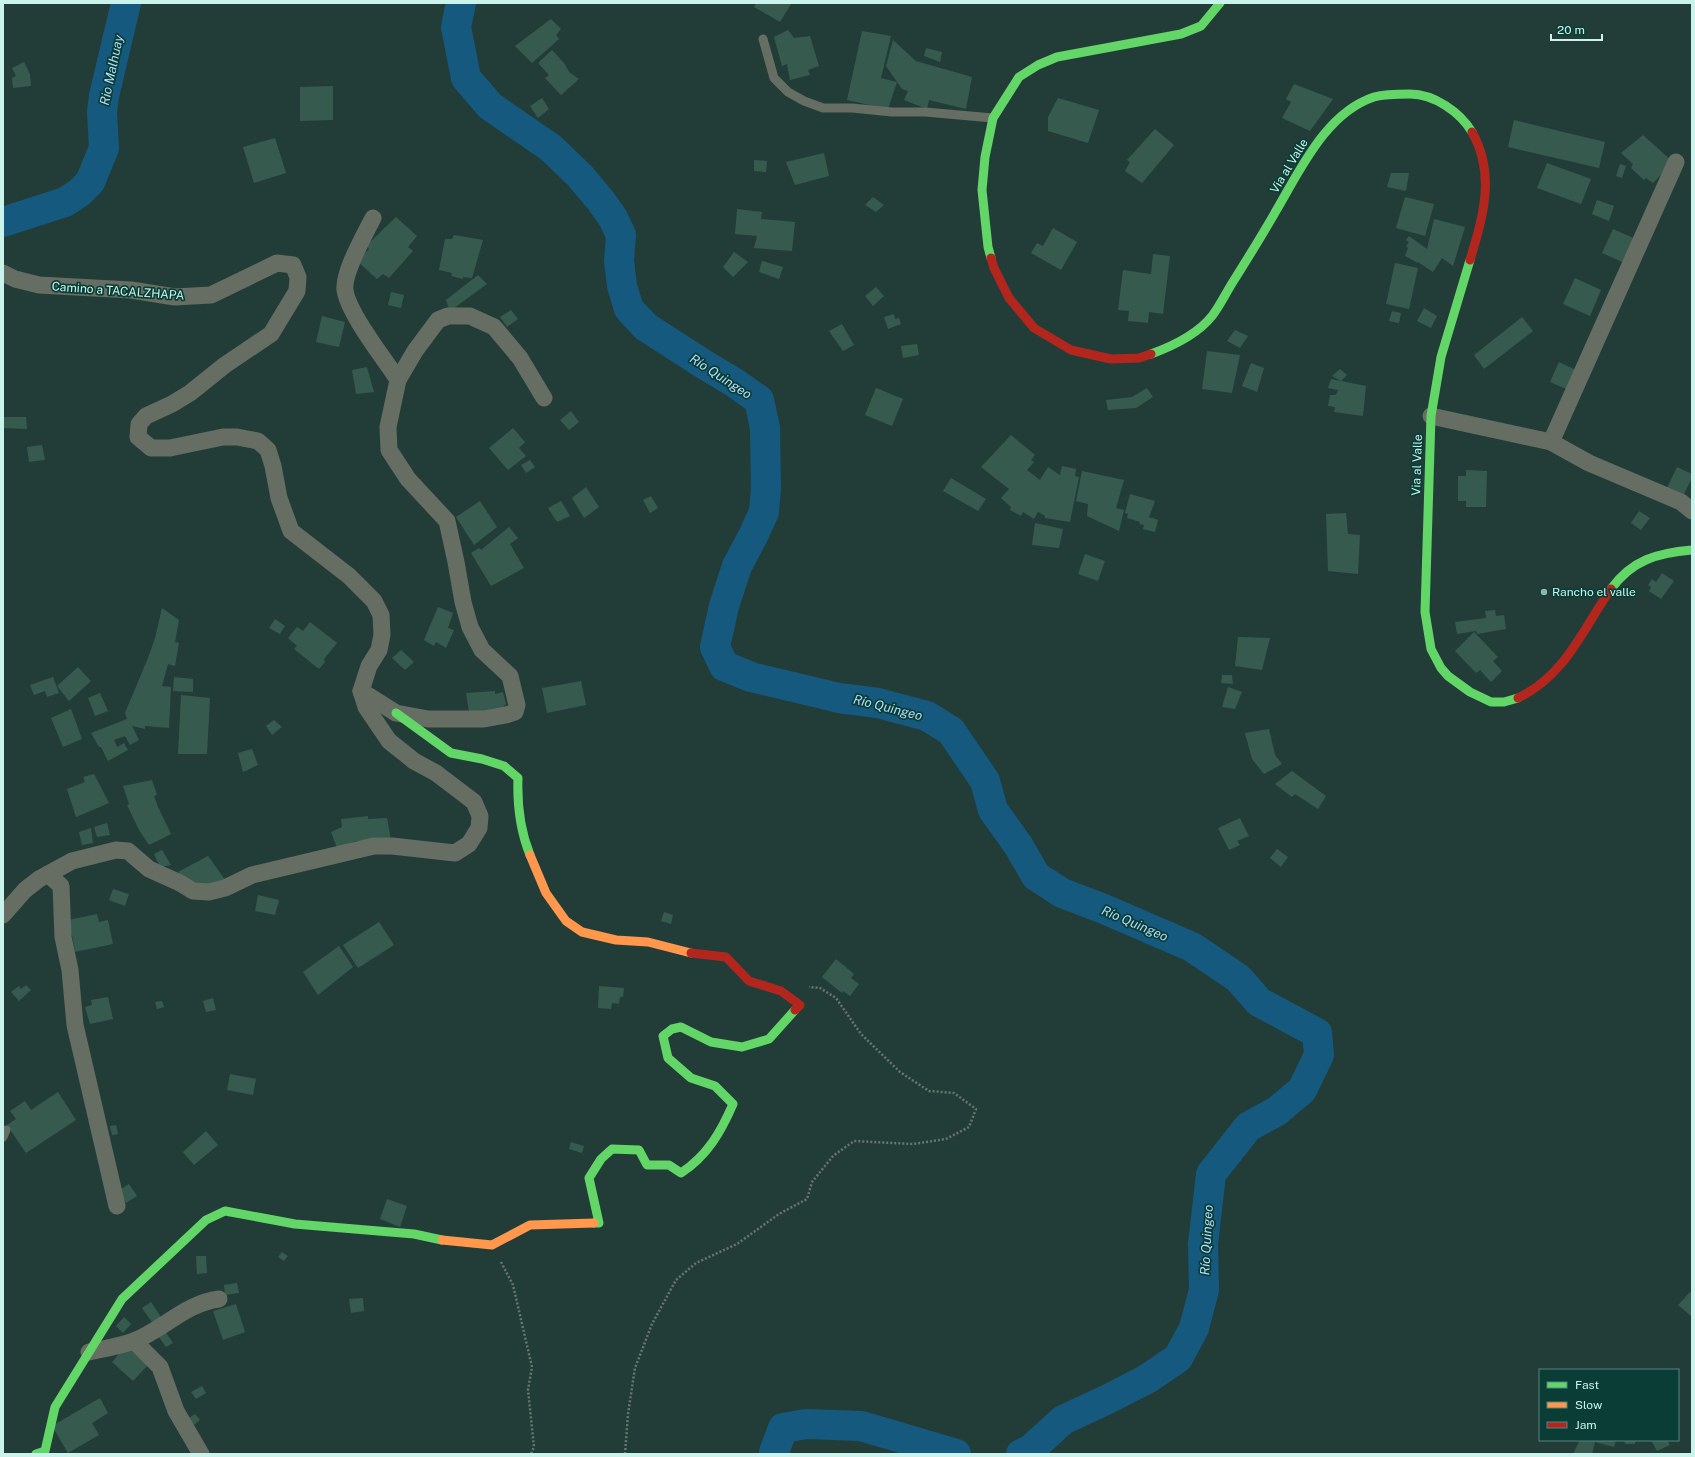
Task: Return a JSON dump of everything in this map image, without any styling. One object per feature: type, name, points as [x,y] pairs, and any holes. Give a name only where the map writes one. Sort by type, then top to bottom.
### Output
[{"type":"main road","name":"Via al Valle","points":[[1220,3],[1201,26],[1181,34],[1057,57],[1038,65],[1019,77],[993,118],[985,156],[982,190],[988,247],[994,268],[1009,298],[1034,328],[1071,350],[1111,359],[1139,358],[1171,347],[1198,330],[1212,316],[1256,246],[1311,150],[1334,124],[1355,106],[1374,97],[1394,94],[1415,94],[1434,99],[1454,112],[1471,130],[1480,146],[1486,171],[1485,198],[1472,254],[1441,357],[1431,416],[1424,612],[1427,636],[1434,659],[1446,675],[1460,686],[1493,702],[1508,703],[1533,691],[1553,675],[1575,646],[1609,592],[1624,573],[1639,562],[1657,554],[1692,550]]},
{"type":"main road","points":[[36,1454],[45,1451],[54,1407],[122,1299],[206,1220],[225,1211],[294,1224],[407,1233],[437,1239],[492,1245],[530,1225],[599,1223],[589,1178],[601,1160],[612,1149],[639,1150],[648,1165],[669,1165],[680,1173],[693,1166],[710,1148],[724,1126],[733,1104],[715,1086],[691,1078],[668,1058],[663,1036],[672,1029],[681,1027],[711,1042],[742,1047],[769,1039],[800,1005],[781,991],[749,981],[726,957],[692,953],[648,942],[616,940],[582,932],[566,921],[546,893],[524,839],[517,802],[518,778],[504,766],[482,759],[451,753],[396,713]]},
{"type":"street","points":[[1551,442],[1676,162]]},
{"type":"street","points":[[373,218],[358,248],[348,274],[345,289],[352,310],[398,380]]},
{"type":"street","name":"Camino a TACALZHAPA","points":[[3,273],[15,279],[38,285],[131,290],[175,297],[211,296],[277,263],[293,265],[298,276],[297,291],[271,334],[224,365],[190,393],[172,404],[146,416],[139,424],[138,437],[151,448],[170,448],[223,437],[237,437],[258,441],[268,450],[273,466],[279,498],[291,531],[349,576],[374,601],[381,615],[382,635],[379,650],[369,666],[361,691]]},
{"type":"street","points":[[361,691],[396,713],[428,719],[484,719],[515,712],[517,705],[510,676],[482,650],[470,627],[463,602],[447,521],[408,479],[390,450],[388,427],[398,380],[415,350],[438,320],[448,316],[470,316],[494,327],[520,358],[544,398]]},
{"type":"street","points":[[1431,416],[1551,442],[1589,463],[1681,502],[1692,511]]},
{"type":"street","points":[[3,916],[25,890],[39,879],[72,861],[116,850],[128,851],[149,869],[193,891],[209,892],[225,888],[252,875],[374,846],[392,846],[455,853],[470,844],[479,828],[480,816],[474,802],[454,786],[414,761],[389,741],[366,707],[361,691]]},
{"type":"street","points":[[48,874],[61,886],[63,937],[70,970],[75,1025],[117,1206]]},
{"type":"street","points":[[89,1352],[134,1341],[187,1310],[206,1301],[219,1299]]},
{"type":"street","points":[[134,1341],[160,1367],[176,1411],[201,1454]]},
{"type":"lane","points":[[763,39],[774,78],[788,92],[804,101],[823,108],[852,108],[892,112],[925,112],[993,118]]},
{"type":"path","points":[[625,1454],[634,1368],[652,1324],[676,1280],[696,1263],[737,1244],[780,1214],[807,1199],[812,1182],[833,1156],[854,1141],[913,1144],[946,1139],[969,1127],[976,1109],[954,1093],[928,1091],[900,1072],[861,1034],[836,998],[820,988],[804,987],[781,991]]},
{"type":"path","points":[[492,1245],[513,1285],[532,1366],[528,1390],[534,1447],[530,1454]]},
{"type":"building","points":[[756,3],[791,4],[780,22],[754,7]]},
{"type":"building","points":[[551,19],[561,29],[556,35],[559,39],[532,63],[515,46]]},
{"type":"building","points":[[788,30],[794,38],[810,36],[819,66],[808,70],[810,75],[790,80],[787,64],[782,66],[774,37]]},
{"type":"building","points":[[862,31],[891,36],[881,78],[897,82],[888,109],[847,100]]},
{"type":"building","points":[[893,40],[916,61],[972,77],[966,109],[929,100],[927,109],[904,100],[908,91],[902,89],[886,66]]},
{"type":"building","points":[[926,48],[942,52],[940,62],[924,56]]},
{"type":"building","points":[[552,50],[564,63],[569,72],[579,79],[561,95],[545,78],[549,75],[538,63]]},
{"type":"building","points":[[24,62],[30,74],[31,86],[13,88],[12,78],[16,76],[12,68]]},
{"type":"building","points":[[1294,84],[1333,99],[1310,131],[1282,118],[1291,102],[1286,99]]},
{"type":"building","points":[[333,86],[333,120],[300,121],[300,87]]},
{"type":"building","points":[[542,98],[549,109],[538,118],[530,106]]},
{"type":"building","points":[[1058,98],[1099,110],[1088,143],[1048,131],[1048,117]]},
{"type":"building","points":[[1514,120],[1605,142],[1599,168],[1508,147]]},
{"type":"building","points":[[1155,129],[1174,145],[1142,183],[1125,171],[1130,162],[1127,160]]},
{"type":"building","points":[[1643,135],[1673,162],[1653,183],[1646,178],[1644,180],[1631,168],[1633,164],[1621,153]]},
{"type":"building","points":[[275,138],[286,173],[254,183],[243,147]]},
{"type":"building","points":[[824,153],[829,176],[795,185],[786,162]]},
{"type":"building","points":[[754,160],[767,161],[766,172],[754,171]]},
{"type":"building","points":[[1547,163],[1591,179],[1581,204],[1537,188]]},
{"type":"building","points":[[1620,164],[1626,166],[1622,178],[1616,176]]},
{"type":"building","points":[[1391,173],[1409,173],[1406,191],[1387,187]]},
{"type":"building","points":[[873,197],[884,205],[876,212],[865,205]]},
{"type":"building","points":[[1405,197],[1434,204],[1425,236],[1396,228]]},
{"type":"building","points":[[1597,200],[1614,206],[1609,221],[1592,214]]},
{"type":"building","points":[[737,209],[762,212],[761,219],[795,222],[792,251],[754,248],[757,236],[735,234]]},
{"type":"building","points":[[396,217],[417,236],[408,247],[413,251],[389,278],[383,274],[377,279],[357,261],[369,249],[366,246]]},
{"type":"building","points":[[1434,219],[1465,227],[1453,266],[1442,258],[1433,272],[1418,262],[1405,256],[1408,248],[1406,246],[1409,242],[1406,240],[1409,236],[1427,249]]},
{"type":"building","points":[[1053,228],[1077,242],[1061,270],[1031,253],[1037,243],[1043,246]]},
{"type":"building","points":[[1613,229],[1638,240],[1627,264],[1602,253]]},
{"type":"building","points":[[454,235],[483,240],[472,278],[463,277],[463,279],[451,276],[452,273],[439,270],[445,239],[452,239]]},
{"type":"building","points":[[734,252],[748,262],[733,277],[723,267]]},
{"type":"building","points":[[1153,254],[1170,256],[1163,314],[1149,312],[1148,323],[1128,321],[1129,311],[1118,310],[1123,270],[1151,274]]},
{"type":"building","points":[[762,261],[783,267],[779,279],[759,272]]},
{"type":"building","points":[[1395,263],[1418,268],[1409,309],[1386,304]]},
{"type":"building","points":[[478,275],[487,284],[450,311],[446,300]]},
{"type":"building","points":[[1575,278],[1601,290],[1590,316],[1563,304]]},
{"type":"building","points":[[876,287],[884,296],[873,306],[865,296]]},
{"type":"building","points":[[391,292],[404,295],[401,308],[388,305]]},
{"type":"building","points":[[1424,308],[1437,316],[1431,328],[1417,321]]},
{"type":"building","points":[[511,310],[518,319],[507,327],[500,317]]},
{"type":"building","points":[[1392,311],[1401,313],[1399,323],[1389,321]]},
{"type":"building","points":[[894,314],[895,319],[899,318],[901,324],[888,329],[884,317]]},
{"type":"building","points":[[322,316],[345,322],[339,347],[316,342]]},
{"type":"building","points":[[1522,317],[1533,331],[1484,369],[1474,355]]},
{"type":"building","points":[[842,324],[854,345],[843,351],[829,331]]},
{"type":"building","points":[[1235,330],[1248,336],[1240,348],[1227,341]]},
{"type":"building","points":[[917,344],[919,355],[903,358],[901,346]]},
{"type":"building","points":[[1207,351],[1240,355],[1232,393],[1202,389]]},
{"type":"building","points":[[1559,362],[1580,372],[1571,391],[1550,382]]},
{"type":"building","points":[[1251,363],[1264,368],[1257,392],[1242,386]]},
{"type":"building","points":[[367,367],[374,392],[356,394],[352,370]]},
{"type":"building","points":[[1340,369],[1347,375],[1341,381],[1332,376]]},
{"type":"building","points":[[1331,379],[1366,386],[1363,416],[1334,412],[1335,407],[1328,406],[1330,395],[1336,395],[1338,390],[1328,388]]},
{"type":"building","points":[[876,388],[903,399],[892,426],[865,415]]},
{"type":"building","points":[[1147,388],[1153,397],[1136,408],[1108,410],[1106,400],[1132,397]]},
{"type":"building","points":[[571,411],[579,422],[569,430],[560,420]]},
{"type":"building","points":[[3,417],[26,417],[27,429],[3,428]]},
{"type":"building","points":[[513,428],[525,442],[519,448],[526,456],[508,470],[489,448]]},
{"type":"building","points":[[1011,435],[1035,455],[1031,460],[1034,462],[1027,470],[1040,480],[1048,467],[1060,475],[1062,466],[1076,469],[1075,476],[1079,477],[1070,522],[1045,518],[1045,516],[1038,512],[1034,519],[1023,512],[1021,516],[1010,510],[1011,507],[1001,498],[1009,489],[981,467]]},
{"type":"building","points":[[42,445],[45,460],[29,462],[27,447]]},
{"type":"building","points":[[530,460],[535,467],[526,473],[521,465]]},
{"type":"building","points":[[1677,467],[1692,474],[1692,478],[1681,500],[1665,492]]},
{"type":"building","points":[[1466,470],[1487,471],[1486,507],[1466,507],[1466,501],[1458,501],[1458,476],[1466,476]]},
{"type":"building","points":[[1082,471],[1124,480],[1116,508],[1124,510],[1119,531],[1087,516],[1088,504],[1076,501]]},
{"type":"building","points":[[951,478],[986,499],[978,511],[943,491]]},
{"type":"building","points":[[586,487],[599,507],[584,518],[572,498]]},
{"type":"building","points":[[1130,494],[1155,501],[1149,517],[1158,520],[1155,532],[1143,529],[1144,525],[1139,524],[1140,522],[1127,518],[1128,514],[1125,513]]},
{"type":"building","points":[[651,496],[658,508],[650,513],[643,500]]},
{"type":"building","points":[[480,501],[497,527],[474,545],[456,517]]},
{"type":"building","points":[[561,501],[570,516],[557,522],[548,508]]},
{"type":"building","points":[[1639,511],[1650,518],[1641,530],[1631,523]]},
{"type":"building","points":[[1346,513],[1348,534],[1360,535],[1358,574],[1328,571],[1326,514]]},
{"type":"building","points":[[1035,523],[1063,529],[1059,548],[1032,545]]},
{"type":"building","points":[[509,527],[518,538],[510,544],[524,568],[491,586],[471,553],[479,548],[481,550]]},
{"type":"building","points":[[1085,554],[1105,561],[1098,581],[1078,574]]},
{"type":"building","points":[[1662,573],[1674,581],[1661,599],[1649,591],[1651,587],[1648,585],[1652,579],[1656,582]]},
{"type":"building","points":[[438,607],[453,613],[448,628],[454,630],[446,648],[436,642],[434,646],[424,640]]},
{"type":"building","points":[[162,608],[179,620],[175,642],[179,643],[175,666],[168,664],[162,686],[171,687],[169,728],[145,726],[145,729],[132,726],[139,740],[130,745],[125,736],[114,740],[117,747],[124,743],[128,750],[108,761],[101,747],[99,747],[91,733],[127,719],[125,713],[148,658],[155,638]]},
{"type":"building","points":[[1495,610],[1496,616],[1504,615],[1506,629],[1477,634],[1476,631],[1457,634],[1455,622],[1486,618],[1485,611]]},
{"type":"building","points":[[275,619],[285,626],[280,634],[269,628]]},
{"type":"building","points":[[310,622],[337,643],[324,659],[325,662],[319,669],[294,649],[297,646],[288,638],[297,627],[303,631]]},
{"type":"building","points":[[1474,632],[1498,657],[1493,661],[1502,671],[1491,682],[1480,670],[1476,673],[1455,651]]},
{"type":"building","points":[[1238,637],[1270,638],[1262,670],[1235,666]]},
{"type":"building","points":[[401,650],[414,662],[405,670],[392,658]]},
{"type":"building","points":[[78,667],[91,681],[69,701],[57,686]]},
{"type":"building","points":[[1222,675],[1232,675],[1233,684],[1221,683]]},
{"type":"building","points":[[53,677],[59,693],[47,697],[45,691],[34,695],[30,685]]},
{"type":"building","points":[[174,677],[193,679],[193,692],[173,691]]},
{"type":"building","points":[[581,681],[586,705],[547,713],[542,688]]},
{"type":"building","points":[[1228,687],[1242,692],[1235,709],[1222,707]]},
{"type":"building","points":[[495,691],[495,694],[503,692],[506,704],[503,708],[498,710],[469,712],[466,693]]},
{"type":"building","points":[[100,693],[108,711],[95,716],[88,698]]},
{"type":"building","points":[[181,695],[210,698],[207,754],[178,754]]},
{"type":"building","points":[[71,709],[82,739],[63,747],[51,718]]},
{"type":"building","points":[[274,720],[282,727],[272,735],[266,726]]},
{"type":"building","points":[[1269,729],[1275,755],[1282,764],[1264,774],[1252,759],[1245,733]]},
{"type":"building","points":[[252,749],[258,765],[243,772],[238,753]]},
{"type":"building","points":[[1292,771],[1326,796],[1318,809],[1295,794],[1292,797],[1275,784]]},
{"type":"building","points":[[94,774],[109,803],[76,817],[67,789],[85,782],[83,777]]},
{"type":"building","points":[[152,780],[157,795],[154,796],[171,834],[149,845],[139,830],[127,805],[129,804],[123,786]]},
{"type":"building","points":[[368,816],[368,819],[387,818],[391,840],[356,841],[337,848],[331,832],[342,827],[341,819]]},
{"type":"building","points":[[1240,818],[1249,836],[1237,841],[1240,845],[1229,850],[1218,828]]},
{"type":"building","points":[[107,823],[110,835],[97,837],[94,827]]},
{"type":"building","points":[[91,828],[93,843],[82,845],[79,832]]},
{"type":"building","points":[[1277,849],[1288,857],[1281,867],[1270,858]]},
{"type":"building","points":[[162,850],[171,865],[160,867],[154,854]]},
{"type":"building","points":[[208,856],[226,881],[191,888],[178,872]]},
{"type":"building","points":[[113,889],[129,894],[125,906],[109,900]]},
{"type":"building","points":[[258,895],[279,900],[275,915],[255,911]]},
{"type":"building","points":[[664,912],[673,915],[671,924],[661,921]]},
{"type":"building","points":[[97,914],[99,922],[108,920],[113,944],[75,952],[72,935],[67,936],[64,921]]},
{"type":"building","points":[[379,922],[394,945],[358,968],[343,945]]},
{"type":"building","points":[[339,946],[353,967],[318,995],[303,972]]},
{"type":"building","points":[[836,959],[854,974],[851,978],[859,984],[850,996],[843,991],[842,993],[822,977]]},
{"type":"building","points":[[26,985],[31,990],[19,1001],[11,992],[19,986],[21,989]]},
{"type":"building","points":[[599,986],[624,988],[623,997],[620,997],[619,1004],[612,1003],[611,1009],[598,1008]]},
{"type":"building","points":[[108,997],[113,1019],[90,1024],[85,1007],[92,1005],[91,1000]]},
{"type":"building","points":[[213,998],[216,1010],[206,1012],[203,1001]]},
{"type":"building","points":[[162,1001],[164,1007],[157,1009],[155,1002]]},
{"type":"building","points":[[230,1074],[256,1079],[253,1095],[227,1090]]},
{"type":"building","points":[[58,1092],[76,1120],[26,1153],[7,1125],[16,1119],[10,1111],[25,1101],[31,1110]]},
{"type":"building","points":[[116,1125],[118,1134],[112,1135],[110,1126]]},
{"type":"building","points":[[206,1131],[218,1145],[194,1165],[183,1152]]},
{"type":"building","points":[[571,1142],[584,1146],[582,1153],[569,1149]]},
{"type":"building","points":[[129,1184],[137,1196],[126,1203],[118,1191]]},
{"type":"building","points":[[387,1199],[407,1206],[400,1227],[380,1219]]},
{"type":"building","points":[[282,1252],[288,1256],[284,1261],[278,1257]]},
{"type":"building","points":[[196,1256],[206,1256],[207,1273],[197,1274]]},
{"type":"building","points":[[237,1283],[239,1293],[225,1295],[224,1285]]},
{"type":"building","points":[[1690,1292],[1692,1294],[1691,1316],[1678,1305]]},
{"type":"building","points":[[363,1298],[364,1311],[351,1313],[349,1299]]},
{"type":"building","points":[[151,1302],[163,1320],[154,1325],[142,1308]]},
{"type":"building","points":[[236,1304],[245,1332],[223,1340],[213,1311]]},
{"type":"building","points":[[124,1317],[131,1324],[123,1333],[116,1326]]},
{"type":"building","points":[[165,1331],[173,1343],[166,1347],[158,1336]]},
{"type":"building","points":[[126,1346],[148,1365],[133,1381],[112,1362]]},
{"type":"building","points":[[202,1386],[206,1393],[196,1399],[191,1392]]},
{"type":"building","points":[[100,1398],[108,1413],[92,1423],[99,1435],[68,1453],[52,1426]]},
{"type":"building","points":[[195,1414],[200,1420],[194,1425],[189,1418]]},
{"type":"building","points":[[1580,1441],[1616,1441],[1614,1447],[1595,1442],[1592,1454],[1573,1454]]},
{"type":"building","points":[[1624,1441],[1635,1441],[1635,1444],[1625,1444]]},
{"type":"building","points":[[1668,1441],[1670,1445],[1657,1451],[1652,1442]]},
{"type":"waterway","name":"Rio Malhuay","points":[[3,222],[65,202],[79,193],[90,182],[104,148],[102,112],[104,96],[126,3]]},
{"type":"waterway","name":"Río Quingeo","points":[[461,3],[456,27],[466,78],[490,106],[551,148],[580,176],[613,218],[621,235],[619,261],[622,286],[629,309],[646,327],[735,383],[759,400],[765,428],[766,488],[764,512],[737,566],[724,606],[715,647],[724,666],[751,677],[839,698],[878,703],[927,716],[951,731],[985,781],[993,810],[1018,845],[1036,876],[1062,893],[1104,909],[1192,947],[1238,978],[1259,1002],[1317,1033],[1319,1055],[1302,1090],[1277,1111],[1248,1127],[1211,1174],[1203,1244],[1204,1290],[1194,1328],[1178,1358],[1147,1379],[1063,1420],[1030,1450],[1021,1454]]},
{"type":"waterway","name":"Río Quingeo","points":[[774,1454],[783,1428],[806,1424],[861,1426],[956,1454]]},
{"type":"traffic: fast","points":[[991,258],[988,247],[982,190],[985,157],[993,118],[1019,77],[1038,65],[1057,57],[1181,34],[1201,26],[1220,3]]},
{"type":"traffic: fast","points":[[1151,354],[1184,339],[1199,329],[1212,316],[1262,235],[1307,157],[1330,127],[1358,104],[1383,95],[1410,94],[1428,97],[1453,111],[1461,118],[1472,132]]},
{"type":"traffic: fast","points":[[1470,260],[1441,357],[1431,416],[1425,612],[1431,649],[1441,668],[1448,676],[1470,692],[1491,702],[1504,702],[1518,698]]},
{"type":"traffic: fast","points":[[1611,589],[1628,571],[1646,560],[1668,553],[1692,550]]},
{"type":"traffic: fast","points":[[396,713],[451,753],[482,759],[504,766],[518,778],[520,817],[530,855]]},
{"type":"traffic: fast","points":[[594,1223],[599,1223],[589,1178],[601,1159],[612,1149],[639,1150],[647,1165],[669,1165],[681,1173],[706,1151],[718,1134],[733,1104],[715,1086],[691,1078],[668,1058],[663,1036],[672,1029],[681,1027],[711,1042],[742,1047],[769,1039],[795,1010]]},
{"type":"traffic: fast","points":[[36,1454],[45,1451],[55,1407],[122,1299],[206,1220],[225,1211],[295,1224],[414,1234],[442,1240]]},
{"type":"traffic: slow","points":[[530,855],[546,893],[566,921],[582,932],[616,940],[648,942],[691,953]]},
{"type":"traffic: slow","points":[[442,1240],[492,1245],[530,1225],[594,1223]]},
{"type":"traffic: jam","points":[[1470,260],[1483,212],[1485,196],[1484,164],[1472,132]]},
{"type":"traffic: jam","points":[[991,258],[994,268],[1009,298],[1034,328],[1071,350],[1111,359],[1139,358],[1151,354]]},
{"type":"traffic: jam","points":[[1518,698],[1535,688],[1549,677],[1561,664],[1572,650],[1611,589]]},
{"type":"traffic: jam","points":[[691,953],[726,957],[749,981],[781,991],[800,1005],[795,1010]]},
{"type":"place","name":"Rancho el valle","points":[[1544,592]]}]
